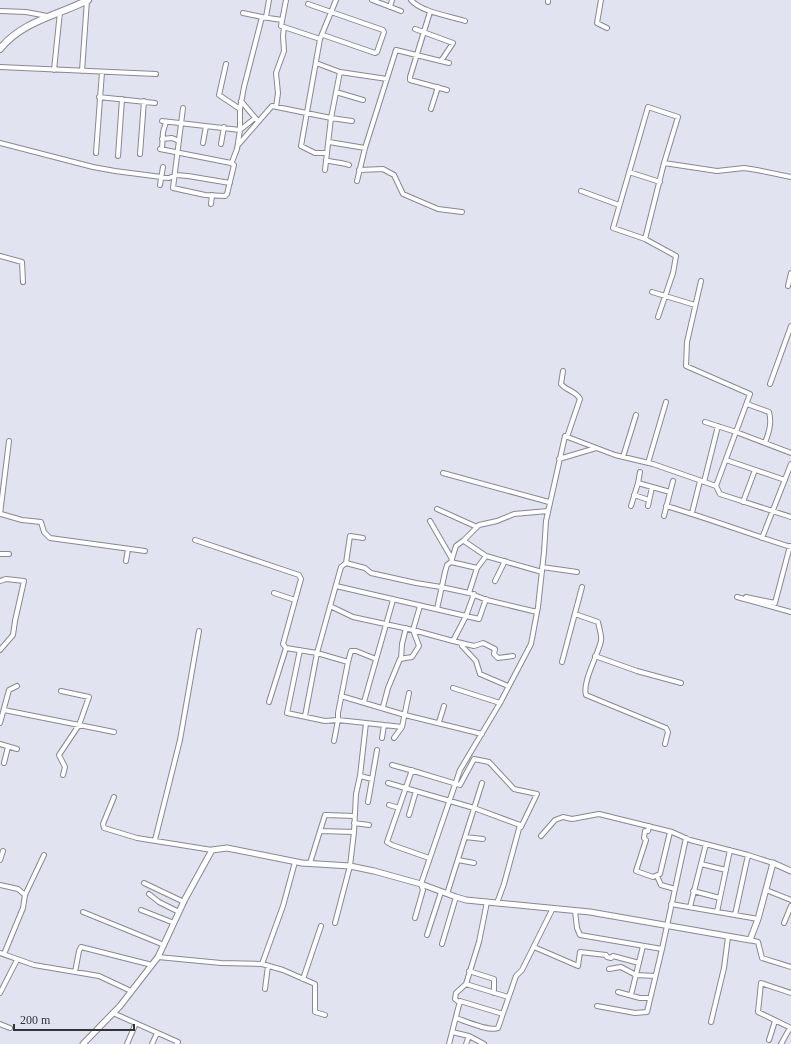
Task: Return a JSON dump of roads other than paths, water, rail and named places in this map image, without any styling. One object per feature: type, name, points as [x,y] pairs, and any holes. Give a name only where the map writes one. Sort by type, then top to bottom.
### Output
[{"type":"main road","points":[[0,49],[6,42],[28,26],[47,16],[74,7],[88,0]]},
{"type":"street","points":[[82,71],[88,0]]},
{"type":"street","points":[[231,163],[238,145],[241,101],[269,0]]},
{"type":"street","points":[[276,107],[278,93],[276,73],[284,51],[284,27],[281,26],[286,0]]},
{"type":"street","points":[[327,152],[315,153],[301,146],[322,37],[336,0]]},
{"type":"street","points":[[372,0],[401,11]]},
{"type":"street","points":[[390,7],[392,0]]},
{"type":"street","points":[[411,0],[415,4],[430,12],[465,21]]},
{"type":"street","points":[[601,0],[597,23],[607,28]]},
{"type":"street","points":[[284,27],[375,53],[377,52],[384,32],[383,30],[308,4]]},
{"type":"street","points":[[0,11],[26,12],[47,16]]},
{"type":"street","points":[[54,70],[60,12]]},
{"type":"street","points":[[430,12],[416,54],[410,80],[447,90]]},
{"type":"street","points":[[243,13],[282,20]]},
{"type":"street","points":[[415,29],[453,43],[442,61]]},
{"type":"street","points":[[357,181],[365,148],[396,50],[449,63]]},
{"type":"street","points":[[316,63],[340,72],[387,79]]},
{"type":"street","points":[[226,64],[219,95],[240,109]]},
{"type":"street","points":[[0,67],[156,74]]},
{"type":"street","points":[[96,153],[102,72]]},
{"type":"street","points":[[325,170],[331,118],[340,72]]},
{"type":"street","points":[[431,109],[438,87]]},
{"type":"street","points":[[336,92],[363,100]]},
{"type":"street","points":[[99,97],[155,103]]},
{"type":"street","points":[[118,156],[122,99]]},
{"type":"street","points":[[241,101],[257,120]]},
{"type":"street","points":[[140,154],[144,102]]},
{"type":"street","points":[[238,145],[257,120],[272,106],[307,114],[352,121]]},
{"type":"street","points":[[645,239],[664,163],[678,118],[648,107],[613,228],[645,239],[676,256],[666,296],[658,317]]},
{"type":"street","points":[[183,108],[173,188],[225,196],[227,194],[234,166],[231,163]]},
{"type":"street","points":[[240,115],[249,110]]},
{"type":"street","points":[[231,163],[161,149],[164,122],[224,127],[240,130],[257,120]]},
{"type":"street","points":[[203,143],[206,126]]},
{"type":"street","points":[[222,144],[224,127]]},
{"type":"street","points":[[162,139],[172,138],[179,141]]},
{"type":"street","points":[[329,142],[365,148]]},
{"type":"street","points":[[0,143],[92,167],[162,177],[188,176],[230,183]]},
{"type":"street","points":[[326,160],[334,163],[342,162],[349,164]]},
{"type":"street","points":[[664,163],[717,171],[744,168],[791,177]]},
{"type":"street","points":[[160,185],[163,167]]},
{"type":"street","points":[[360,170],[383,169],[394,176],[403,194],[438,209],[462,212]]},
{"type":"street","points":[[629,172],[660,182]]},
{"type":"street","points":[[581,191],[619,205]]},
{"type":"street","points":[[211,204],[212,195]]},
{"type":"street","points":[[0,256],[22,262],[23,282]]},
{"type":"street","points":[[789,284],[791,273]]},
{"type":"street","points":[[701,281],[687,342],[686,366],[750,394],[716,486]]},
{"type":"street","points":[[652,292],[695,305]]},
{"type":"street","points":[[770,384],[791,326]]},
{"type":"street","points":[[415,918],[423,890],[421,884],[460,770],[500,703],[531,644],[537,612],[549,502],[565,436],[567,437],[580,399],[578,394],[561,384],[563,371]]},
{"type":"street","points":[[648,463],[666,402]]},
{"type":"street","points":[[746,404],[769,412],[771,419],[765,443]]},
{"type":"street","points":[[623,457],[636,415]]},
{"type":"street","points":[[705,422],[791,453]]},
{"type":"street","points":[[692,513],[718,426]]},
{"type":"street","points":[[567,437],[623,457],[648,463],[702,481],[716,486],[720,494],[791,517]]},
{"type":"street","points":[[9,441],[1,514],[22,520],[41,522],[44,532],[50,538],[145,551]]},
{"type":"street","points":[[559,459],[597,448]]},
{"type":"street","points":[[726,460],[785,480]]},
{"type":"street","points":[[762,538],[774,512],[791,464]]},
{"type":"street","points":[[744,502],[755,470]]},
{"type":"street","points":[[631,506],[640,472]]},
{"type":"street","points":[[443,473],[549,502]]},
{"type":"street","points":[[664,516],[673,481]]},
{"type":"street","points":[[638,483],[670,492]]},
{"type":"street","points":[[648,506],[652,487]]},
{"type":"street","points":[[634,495],[649,500]]},
{"type":"street","points":[[666,506],[692,513],[790,547],[775,603],[746,597]]},
{"type":"street","points":[[437,509],[477,527]]},
{"type":"street","points":[[437,609],[445,572],[456,546],[464,541],[479,525],[498,521],[514,514],[548,511]]},
{"type":"street","points":[[430,521],[451,560],[476,568]]},
{"type":"street","points":[[346,564],[350,536],[363,538]]},
{"type":"street","points":[[195,540],[299,575],[301,579],[284,638],[283,644],[286,648],[269,702]]},
{"type":"street","points":[[464,541],[486,556],[542,569],[577,572]]},
{"type":"street","points":[[126,561],[128,549]]},
{"type":"street","points":[[0,554],[8,554]]},
{"type":"street","points":[[453,641],[466,616],[476,568],[486,556]]},
{"type":"street","points":[[495,581],[505,561]]},
{"type":"street","points":[[305,716],[317,653],[341,567],[346,564],[365,568],[371,573],[471,594],[537,612]]},
{"type":"street","points":[[0,582],[6,579],[24,581],[13,636],[0,650]]},
{"type":"street","points":[[336,586],[479,619],[486,599]]},
{"type":"street","points":[[562,662],[582,587]]},
{"type":"street","points":[[274,593],[295,600]]},
{"type":"street","points":[[738,597],[791,612]]},
{"type":"street","points":[[364,702],[393,600]]},
{"type":"street","points":[[330,606],[353,617],[386,623],[474,646],[483,643],[495,649],[494,654],[498,658],[513,656]]},
{"type":"street","points":[[401,658],[412,658],[419,646],[413,630],[420,606]]},
{"type":"street","points":[[575,614],[598,622],[601,639],[585,691],[586,695],[666,728],[668,732],[665,744]]},
{"type":"street","points":[[383,707],[388,688],[401,658],[402,644],[406,628]]},
{"type":"street","points":[[155,840],[180,740],[199,631]]},
{"type":"street","points":[[461,643],[476,661],[480,674],[508,686]]},
{"type":"street","points":[[286,648],[317,653],[348,662]]},
{"type":"street","points":[[300,650],[287,713],[325,721],[338,720],[402,727]]},
{"type":"street","points":[[334,741],[341,696],[351,651],[356,651],[376,659]]},
{"type":"street","points":[[595,656],[638,671],[681,683]]},
{"type":"street","points":[[0,723],[9,690],[17,686]]},
{"type":"street","points":[[454,688],[500,703]]},
{"type":"street","points":[[61,691],[89,697],[79,725],[59,755],[65,767],[63,775]]},
{"type":"street","points":[[394,738],[402,727],[410,693]]},
{"type":"street","points":[[341,696],[383,707],[405,715],[439,722],[482,734]]},
{"type":"street","points":[[439,722],[444,706]]},
{"type":"street","points":[[4,710],[114,732]]},
{"type":"street","points":[[335,923],[350,866],[356,794],[360,776],[366,723]]},
{"type":"street","points":[[382,738],[384,725]]},
{"type":"street","points":[[0,744],[17,750]]},
{"type":"street","points":[[4,764],[8,747]]},
{"type":"street","points":[[368,802],[377,750]]},
{"type":"street","points":[[392,765],[460,786],[474,759],[489,762],[514,789],[537,794],[520,828],[497,903]]},
{"type":"street","points":[[412,770],[387,842],[392,846],[429,858]]},
{"type":"street","points":[[360,776],[372,779]]},
{"type":"street","points":[[388,783],[474,808],[517,823],[520,825],[520,828]]},
{"type":"street","points":[[447,894],[482,783]]},
{"type":"street","points":[[409,814],[416,791]]},
{"type":"street","points":[[114,797],[103,824],[104,828],[137,838],[212,850],[227,848],[295,862],[350,866],[421,884],[456,897],[487,902],[575,911],[750,940],[758,942],[762,958],[791,967]]},
{"type":"street","points":[[389,805],[399,808]]},
{"type":"street","points":[[541,836],[555,820],[563,817],[572,819],[599,814],[649,826],[706,844],[748,855],[773,863],[791,871]]},
{"type":"street","points":[[310,863],[325,815],[354,816]]},
{"type":"street","points":[[354,823],[369,825]]},
{"type":"street","points":[[649,826],[648,831],[645,831],[644,834],[644,838],[646,840],[636,871],[653,878],[660,874],[670,832]]},
{"type":"street","points":[[320,831],[354,832]]},
{"type":"street","points":[[465,837],[483,840]]},
{"type":"street","points":[[598,1006],[635,1013],[647,1012],[686,838]]},
{"type":"street","points":[[690,908],[693,891],[706,844]]},
{"type":"street","points":[[83,1044],[113,1013],[158,958],[184,902],[212,850]]},
{"type":"street","points":[[717,912],[730,850]]},
{"type":"street","points":[[0,860],[3,851]]},
{"type":"street","points":[[44,855],[25,895],[23,908],[2,954],[34,965],[99,976],[131,992]]},
{"type":"street","points":[[735,915],[748,855]]},
{"type":"street","points":[[458,860],[474,863]]},
{"type":"street","points":[[262,964],[283,906],[295,862]]},
{"type":"street","points":[[750,940],[758,919],[773,863]]},
{"type":"street","points":[[701,864],[726,870]]},
{"type":"street","points":[[658,876],[661,885],[674,889]]},
{"type":"street","points":[[144,883],[184,902]]},
{"type":"street","points":[[0,885],[18,890],[25,895]]},
{"type":"street","points":[[766,890],[791,900]]},
{"type":"street","points":[[693,891],[720,898]]},
{"type":"street","points":[[427,935],[442,892]]},
{"type":"street","points":[[149,894],[159,902],[179,912]]},
{"type":"street","points":[[442,944],[456,897]]},
{"type":"street","points":[[460,1003],[455,999],[456,993],[466,984],[479,942],[487,902]]},
{"type":"street","points":[[671,904],[758,919]]},
{"type":"street","points":[[784,923],[791,906]]},
{"type":"street","points":[[456,1018],[494,1030],[498,1028],[516,976],[522,970],[553,908]]},
{"type":"street","points":[[141,910],[174,923]]},
{"type":"street","points":[[575,911],[576,928],[580,935],[662,949]]},
{"type":"street","points":[[82,912],[164,945]]},
{"type":"street","points":[[303,979],[322,926]]},
{"type":"street","points":[[711,1022],[724,968],[728,937]]},
{"type":"street","points":[[631,995],[643,946]]},
{"type":"street","points":[[75,972],[81,947],[152,965]]},
{"type":"street","points":[[534,947],[578,966],[580,952],[606,955],[607,957],[611,958],[613,956],[639,962]]},
{"type":"street","points":[[158,958],[221,963],[262,964],[268,966],[315,984],[315,1012],[325,1015]]},
{"type":"street","points":[[621,967],[623,958]]},
{"type":"street","points":[[0,993],[17,960]]},
{"type":"street","points":[[266,990],[268,966]]},
{"type":"street","points":[[609,969],[621,967],[636,975],[656,976]]},
{"type":"street","points":[[469,971],[494,979],[494,993]]},
{"type":"street","points":[[780,1044],[791,1028],[758,1012],[761,983],[791,993]]},
{"type":"street","points":[[466,984],[508,997]]},
{"type":"street","points":[[618,992],[640,998],[650,998]]},
{"type":"street","points":[[460,1003],[460,1001],[503,1014]]},
{"type":"street","points":[[448,1044],[460,1003]]},
{"type":"street","points":[[113,1013],[178,1042],[177,1044]]},
{"type":"street","points":[[769,1040],[775,1020]]},
{"type":"street","points":[[127,1044],[136,1023]]},
{"type":"street","points":[[0,1024],[10,1028]]},
{"type":"street","points":[[452,1032],[469,1036],[484,1044]]},
{"type":"street","points":[[152,1044],[157,1033]]},
{"type":"street","points":[[466,1044],[469,1036]]}]
